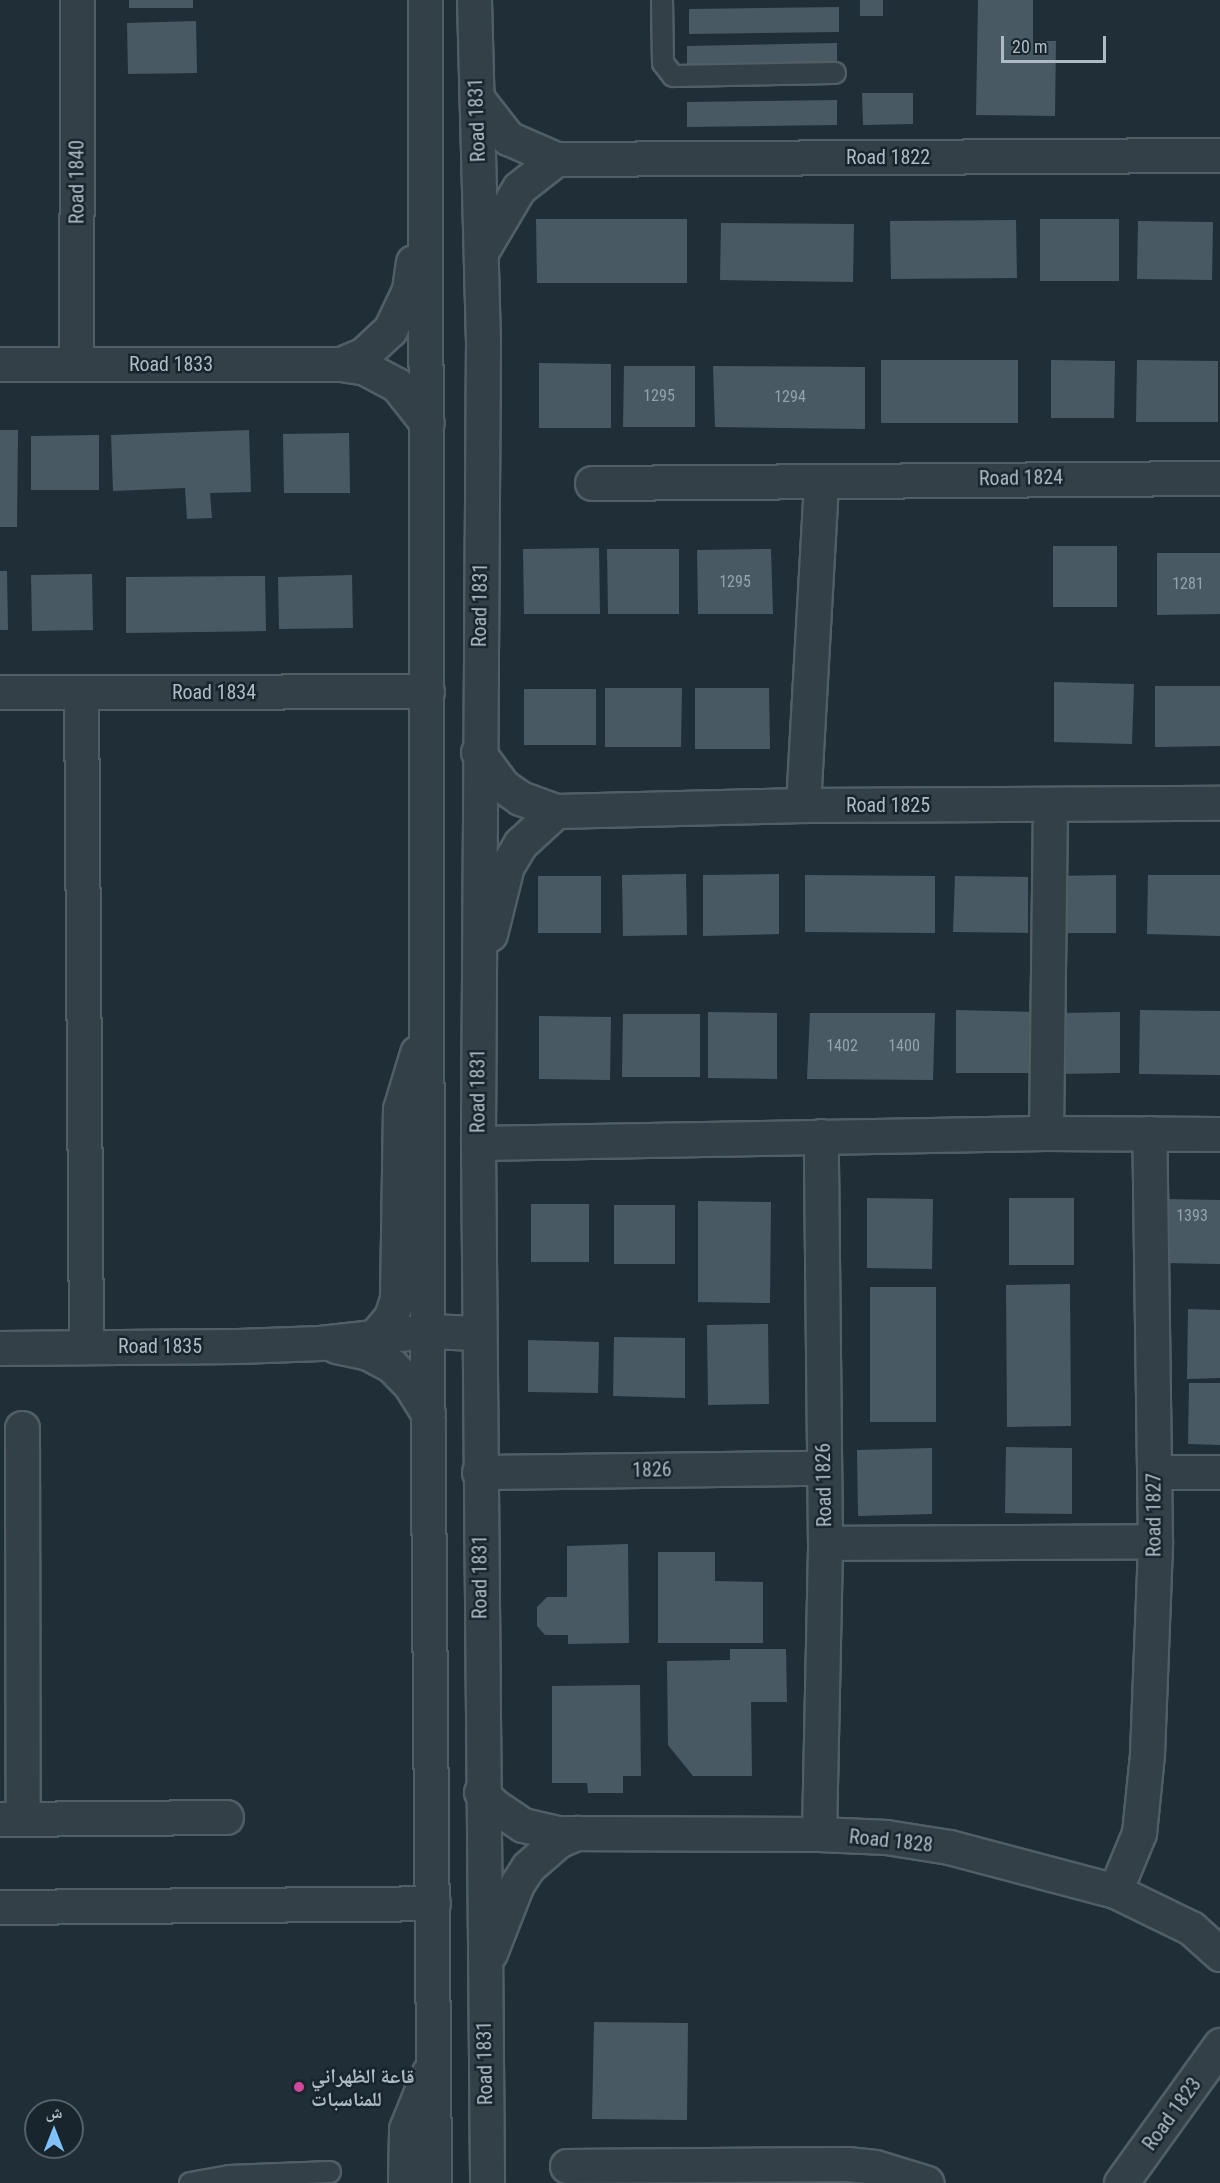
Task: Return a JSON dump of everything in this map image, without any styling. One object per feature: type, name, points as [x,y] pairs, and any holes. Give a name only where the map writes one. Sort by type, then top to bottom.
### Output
[{"type":"street","name":"Road 1840","points":[[76,364],[77,0]]},
{"type":"street","points":[[424,0],[427,423],[427,1331],[434,2183]]},
{"type":"street","name":"Road 1831","points":[[474,0],[481,253],[478,1333],[481,1792],[487,2183]]},
{"type":"street","name":"Road 1822","points":[[477,98],[508,138],[556,159],[1220,155]]},
{"type":"street","points":[[481,253],[519,188],[556,159]]},
{"type":"street","name":"Road 1833","points":[[341,364],[364,354],[390,330],[409,290],[413,260],[426,239]]},
{"type":"street","name":"Road 1833","points":[[0,364],[341,364],[365,368],[397,385],[427,423]]},
{"type":"street","name":"Road 1824","points":[[592,483],[1220,478]]},
{"type":"street","points":[[803,805],[822,482]]},
{"type":"street","name":"Road 1834","points":[[0,692],[427,691]]},
{"type":"street","points":[[81,692],[86,1346]]},
{"type":"street","name":"Road 1825","points":[[478,752],[503,786],[520,798],[556,811],[803,805],[1220,803]]},
{"type":"street","points":[[1046,1133],[1050,804]]},
{"type":"street","points":[[478,985],[507,866],[520,844],[556,811]]},
{"type":"street","points":[[375,1336],[391,1317],[397,1298],[400,1109],[427,1019]]},
{"type":"street","points":[[478,1143],[1046,1133],[1220,1134]]},
{"type":"street","name":"Road 1827","points":[[1115,1891],[1139,1833],[1147,1754],[1155,1541],[1149,1133]]},
{"type":"street","name":"Road 1826","points":[[819,1834],[825,1543],[822,1136]]},
{"type":"street","name":"Road 1835","points":[[0,1348],[320,1343],[427,1331],[478,1333]]},
{"type":"street","name":"Road 1835","points":[[320,1343],[368,1353],[392,1366],[411,1386],[428,1413]]},
{"type":"street","points":[[22,1428],[12,1819],[226,1817]]},
{"type":"street","name":"1826","points":[[479,1472],[824,1468]]},
{"type":"street","points":[[1155,1472],[1220,1472]]},
{"type":"street","points":[[825,1543],[1155,1541]]},
{"type":"street","name":"Road 1828","points":[[481,1792],[493,1805],[523,1825],[540,1831],[819,1834],[886,1837],[949,1847],[1115,1891],[1206,1931],[1220,1954]]},
{"type":"street","points":[[484,1968],[517,1884],[528,1867],[558,1841],[576,1833]]},
{"type":"street","points":[[0,1906],[433,1903]]},
{"type":"street","name":"Road 1823","points":[[1121,2183],[1220,2045]]},
{"type":"street","points":[[405,2183],[406,2129],[413,2105],[434,2062]]},
{"type":"street","points":[[567,2166],[847,2164],[875,2167],[927,2183]]},
{"type":"lane","points":[[662,0],[663,63],[673,76],[835,74]]},
{"type":"lane","points":[[190,2183],[229,2176],[330,2172]]},
{"type":"building","points":[[129,0],[193,0],[193,8],[129,8]]},
{"type":"building","points":[[860,0],[883,0],[883,16],[860,16]]},
{"type":"building","points":[[978,0],[1033,0],[1033,41],[1056,41],[1055,116],[976,115]]},
{"type":"building","points":[[839,7],[839,32],[689,34],[689,9]]},
{"type":"building","points":[[196,21],[197,73],[128,74],[127,23]]},
{"type":"building","points":[[837,43],[837,68],[687,71],[687,46]]},
{"type":"building","points":[[862,93],[913,93],[913,124],[863,125]]},
{"type":"building","points":[[837,100],[837,125],[687,127],[687,102]]},
{"type":"building","points":[[536,219],[687,219],[687,283],[537,283]]},
{"type":"building","points":[[1040,219],[1119,219],[1119,281],[1040,281]]},
{"type":"building","points":[[1016,220],[1017,278],[891,279],[890,221]]},
{"type":"building","points":[[1138,221],[1213,222],[1212,280],[1137,279]]},
{"type":"building","points":[[721,223],[854,224],[853,282],[720,280]]},
{"type":"building","points":[[881,360],[1018,360],[1018,423],[881,423]]},
{"type":"building","points":[[1051,360],[1115,361],[1114,418],[1051,418]]},
{"type":"building","points":[[1137,360],[1218,361],[1218,422],[1136,422]]},
{"type":"building","points":[[539,363],[611,364],[611,428],[539,428]]},
{"type":"building","points":[[624,366],[695,366],[695,427],[623,427]]},
{"type":"building","points":[[713,366],[865,367],[865,429],[715,427]]},
{"type":"building","points":[[0,430],[18,430],[17,527],[0,527]]},
{"type":"building","points":[[249,430],[251,492],[210,493],[212,518],[187,519],[185,488],[113,491],[111,435]]},
{"type":"building","points":[[349,433],[350,493],[284,493],[283,434]]},
{"type":"building","points":[[99,435],[99,490],[31,490],[31,436]]},
{"type":"building","points":[[1053,546],[1117,546],[1117,607],[1053,607]]},
{"type":"building","points":[[599,548],[600,614],[524,614],[523,549]]},
{"type":"building","points":[[607,549],[679,549],[679,614],[608,614]]},
{"type":"building","points":[[771,549],[773,614],[698,614],[697,550]]},
{"type":"building","points":[[1157,553],[1220,553],[1220,614],[1157,615]]},
{"type":"building","points":[[0,571],[7,571],[8,630],[0,630]]},
{"type":"building","points":[[92,574],[93,630],[32,631],[31,575]]},
{"type":"building","points":[[352,575],[353,628],[279,629],[278,577]]},
{"type":"building","points":[[265,576],[266,631],[126,633],[126,577]]},
{"type":"building","points":[[1054,682],[1134,684],[1132,744],[1054,742]]},
{"type":"building","points":[[1155,686],[1220,686],[1220,746],[1155,747]]},
{"type":"building","points":[[605,688],[682,688],[681,747],[605,747]]},
{"type":"building","points":[[695,688],[769,688],[770,749],[695,749]]},
{"type":"building","points":[[524,689],[596,689],[596,745],[524,745]]},
{"type":"building","points":[[686,874],[687,935],[623,936],[622,875]]},
{"type":"building","points":[[779,874],[779,934],[703,936],[703,875]]},
{"type":"building","points":[[805,875],[935,876],[935,933],[805,932]]},
{"type":"building","points":[[1116,875],[1116,933],[1054,933],[1054,876]]},
{"type":"building","points":[[1148,875],[1220,875],[1220,936],[1147,934]]},
{"type":"building","points":[[538,876],[601,876],[601,933],[538,933]]},
{"type":"building","points":[[955,876],[1028,877],[1028,933],[953,932]]},
{"type":"building","points":[[956,1010],[1038,1012],[1034,1073],[956,1073]]},
{"type":"building","points":[[1140,1010],[1220,1011],[1220,1075],[1139,1074]]},
{"type":"building","points":[[708,1012],[777,1013],[777,1079],[708,1078]]},
{"type":"building","points":[[1120,1012],[1120,1073],[1057,1074],[1057,1013]]},
{"type":"building","points":[[810,1013],[935,1013],[933,1080],[807,1079]]},
{"type":"building","points":[[623,1014],[700,1014],[700,1077],[622,1077]]},
{"type":"building","points":[[539,1016],[611,1017],[610,1080],[539,1079]]},
{"type":"building","points":[[867,1198],[933,1199],[932,1269],[867,1268]]},
{"type":"building","points":[[1009,1198],[1074,1198],[1074,1265],[1009,1265]]},
{"type":"building","points":[[1165,1199],[1220,1200],[1220,1264],[1165,1263]]},
{"type":"building","points":[[698,1201],[771,1202],[770,1303],[698,1302]]},
{"type":"building","points":[[531,1204],[589,1204],[589,1262],[531,1262]]},
{"type":"building","points":[[614,1205],[675,1205],[675,1264],[614,1264]]},
{"type":"building","points":[[1070,1284],[1071,1426],[1007,1427],[1006,1285]]},
{"type":"building","points":[[870,1287],[936,1287],[936,1422],[870,1422]]},
{"type":"building","points":[[1188,1309],[1220,1310],[1220,1378],[1187,1379]]},
{"type":"building","points":[[768,1324],[769,1404],[708,1405],[707,1325]]},
{"type":"building","points":[[614,1337],[685,1338],[685,1398],[613,1396]]},
{"type":"building","points":[[528,1340],[599,1342],[598,1393],[528,1392]]},
{"type":"building","points":[[1189,1383],[1220,1383],[1220,1445],[1188,1444]]},
{"type":"building","points":[[1006,1447],[1072,1448],[1072,1514],[1005,1513]]},
{"type":"building","points":[[932,1448],[932,1514],[858,1516],[857,1450]]},
{"type":"building","points":[[628,1544],[629,1643],[568,1644],[568,1635],[545,1635],[537,1626],[537,1607],[547,1597],[567,1597],[567,1546]]},
{"type":"building","points":[[658,1552],[715,1552],[715,1581],[763,1582],[763,1643],[658,1643]]},
{"type":"building","points":[[730,1649],[786,1649],[787,1702],[751,1702],[752,1776],[693,1776],[668,1745],[667,1661],[730,1660]]},
{"type":"building","points":[[640,1685],[641,1776],[623,1776],[623,1793],[588,1793],[587,1783],[552,1783],[552,1686]]},
{"type":"building","points":[[594,2022],[688,2023],[687,2120],[592,2119]]},
{"type":"place","name":"قاعة الظهراني للمناسبات","points":[[299,2087]]}]
